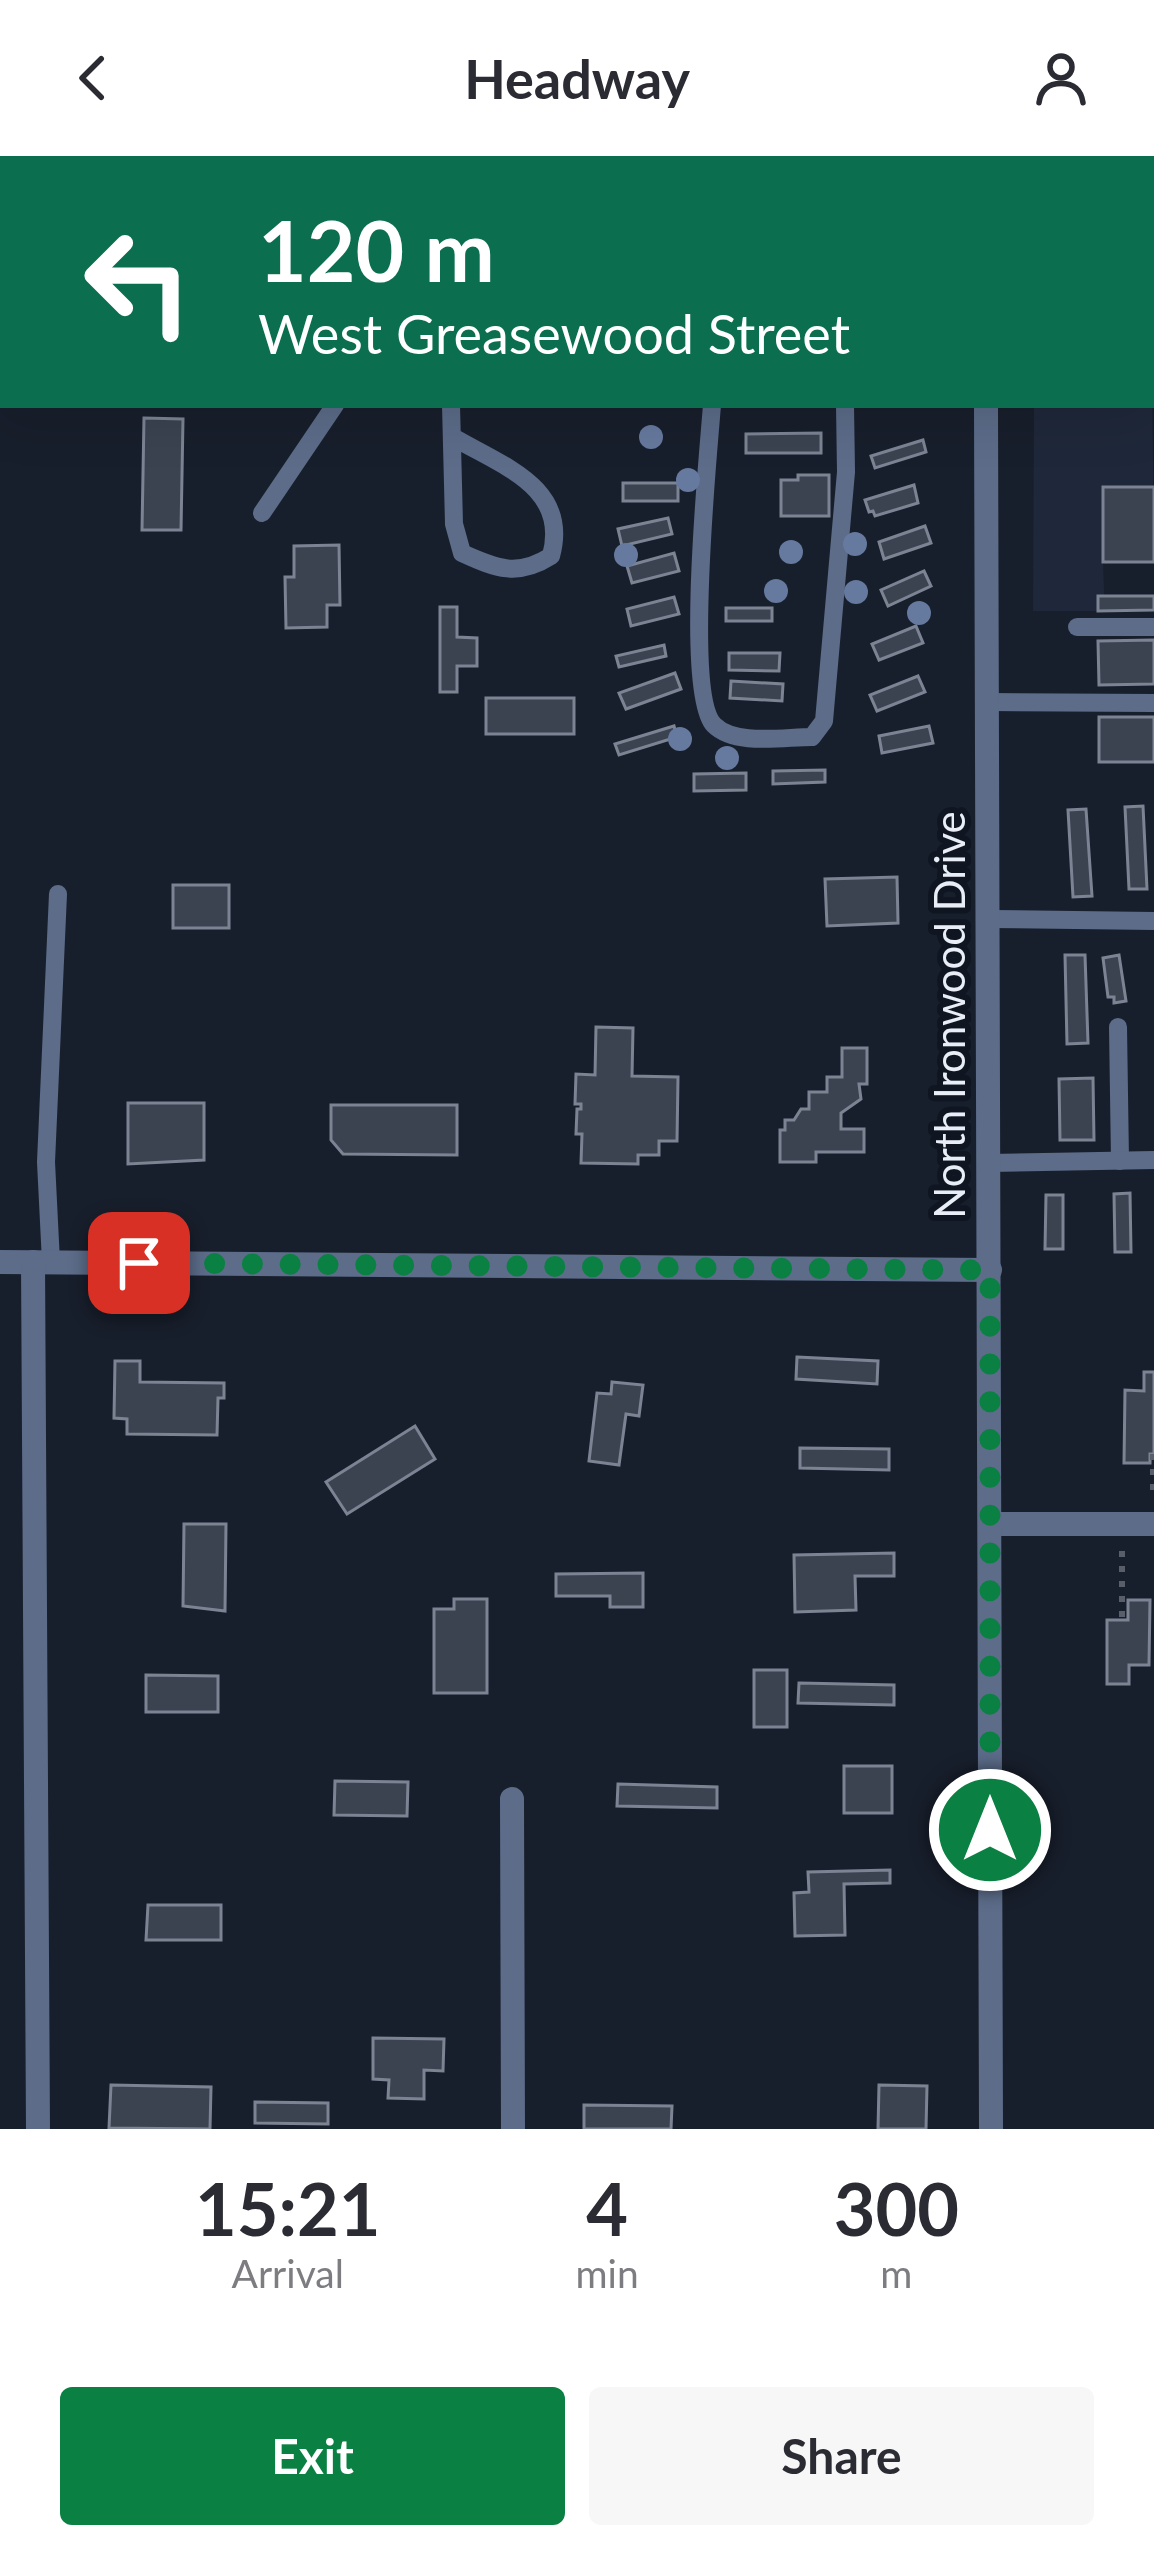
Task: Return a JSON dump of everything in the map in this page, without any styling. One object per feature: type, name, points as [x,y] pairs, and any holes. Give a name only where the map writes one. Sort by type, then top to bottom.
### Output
[{"type":"street","name":"North Ironwood Drive","points":[[986,408],[991,2129]]},
{"type":"street","points":[[0,1262],[990,1270]]},
{"type":"street","points":[[38,2129],[42,1262]]},
{"type":"street","points":[[991,1524],[1154,1524]]},
{"type":"street","points":[[512,1799],[513,2129]]},
{"type":"lane","points":[[262,513],[333,408]]},
{"type":"lane","points":[[452,408],[454,524],[462,554],[488,566],[528,571],[551,556],[557,535],[552,507],[526,479],[453,437]]},
{"type":"lane","points":[[712,408],[701,557],[701,694],[711,723],[732,736],[812,737],[824,722],[846,472],[845,408]]},
{"type":"lane","points":[[1078,627],[1154,627]]},
{"type":"lane","points":[[988,703],[1154,703]]},
{"type":"lane","points":[[42,1262],[58,894]]},
{"type":"lane","points":[[989,919],[1154,921]]},
{"type":"lane","points":[[1118,1027],[1120,1161]]},
{"type":"lane","points":[[989,1163],[1154,1160]]},
{"type":"path","points":[[1153,1454],[1153,1500]]},
{"type":"path","points":[[1122,1550],[1122,1620]]},
{"type":"shaded area","points":[[1034,408],[1152,408],[1154,562],[1103,562],[1104,596],[1098,597],[1098,611],[1033,611]]},
{"type":"building","points":[[144,418],[183,419],[181,530],[142,530]]},
{"type":"building","points":[[821,433],[821,453],[746,453],[746,434]]},
{"type":"building","points":[[923,440],[926,452],[875,468],[871,456]]},
{"type":"building","points":[[798,475],[829,475],[829,516],[781,516],[781,480],[798,480]]},
{"type":"building","points":[[623,483],[678,483],[678,501],[623,501]]},
{"type":"building","points":[[914,485],[918,503],[875,516],[869,512],[865,500]]},
{"type":"building","points":[[1103,487],[1154,487],[1154,562],[1103,562]]},
{"type":"building","points":[[668,518],[672,534],[622,546],[618,529]]},
{"type":"building","points":[[925,526],[931,543],[884,559],[879,542]]},
{"type":"building","points":[[339,545],[340,605],[327,605],[327,627],[286,628],[285,577],[294,577],[294,546]]},
{"type":"building","points":[[674,553],[679,571],[632,583],[627,566]]},
{"type":"building","points":[[924,571],[931,586],[888,606],[881,590]]},
{"type":"building","points":[[1098,596],[1154,596],[1154,610],[1098,611]]},
{"type":"building","points":[[674,597],[679,614],[631,626],[627,609]]},
{"type":"building","points":[[440,607],[457,607],[457,637],[477,638],[477,666],[457,666],[457,692],[440,692]]},
{"type":"building","points":[[726,608],[772,608],[772,621],[726,621]]},
{"type":"building","points":[[916,626],[923,643],[879,660],[872,644]]},
{"type":"building","points":[[1154,640],[1154,684],[1099,685],[1098,641]]},
{"type":"building","points":[[664,645],[666,656],[619,667],[616,656]]},
{"type":"building","points":[[729,653],[780,653],[779,671],[729,670]]},
{"type":"building","points":[[675,673],[681,689],[626,709],[619,693]]},
{"type":"building","points":[[918,676],[925,692],[877,711],[870,695]]},
{"type":"building","points":[[731,681],[783,684],[782,701],[730,698]]},
{"type":"building","points":[[486,698],[574,698],[574,734],[486,734]]},
{"type":"building","points":[[1099,717],[1154,717],[1154,762],[1099,762]]},
{"type":"building","points":[[674,726],[677,737],[619,755],[615,744]]},
{"type":"building","points":[[929,726],[933,743],[882,753],[879,736]]},
{"type":"building","points":[[825,770],[825,782],[773,784],[773,771]]},
{"type":"building","points":[[746,773],[746,790],[694,791],[694,774]]},
{"type":"building","points":[[1143,806],[1147,889],[1129,889],[1125,807]]},
{"type":"building","points":[[1086,809],[1092,896],[1073,897],[1068,810]]},
{"type":"building","points":[[897,877],[898,923],[827,926],[825,879]]},
{"type":"building","points":[[173,885],[229,885],[229,928],[173,928]]},
{"type":"building","points":[[1065,955],[1085,955],[1088,1043],[1067,1044]]},
{"type":"building","points":[[1119,955],[1126,1001],[1114,1003],[1114,997],[1108,997],[1103,958]]},
{"type":"building","points":[[596,1027],[633,1028],[632,1076],[678,1077],[677,1141],[659,1141],[659,1155],[638,1155],[638,1164],[581,1163],[576,1074],[595,1075]]},
{"type":"building","points":[[842,1048],[867,1048],[867,1084],[859,1084],[861,1099],[841,1113],[841,1129],[864,1129],[864,1152],[816,1152],[816,1162],[780,1162],[780,1130],[785,1130],[785,1120],[794,1120],[801,1109],[809,1109],[809,1092],[827,1092],[827,1077],[842,1077]]},
{"type":"building","points":[[1093,1078],[1094,1140],[1060,1140],[1059,1079]]},
{"type":"building","points":[[128,1103],[204,1103],[204,1160],[128,1164]]},
{"type":"building","points":[[331,1105],[457,1105],[457,1155],[343,1154],[331,1140]]},
{"type":"building","points":[[1130,1193],[1131,1252],[1115,1252],[1114,1194]]},
{"type":"building","points":[[1046,1195],[1063,1195],[1063,1249],[1045,1249]]},
{"type":"building","points":[[797,1357],[878,1361],[877,1384],[796,1379]]},
{"type":"building","points":[[115,1361],[140,1361],[140,1382],[224,1383],[224,1398],[218,1398],[217,1435],[127,1434],[127,1419],[114,1418]]},
{"type":"building","points":[[1144,1372],[1154,1372],[1154,1454],[1150,1454],[1150,1463],[1124,1463],[1125,1390],[1144,1391]]},
{"type":"building","points":[[612,1382],[643,1385],[639,1416],[626,1414],[619,1465],[589,1461],[597,1393],[611,1394]]},
{"type":"building","points":[[415,1426],[435,1459],[347,1514],[326,1482]]},
{"type":"building","points":[[800,1448],[889,1449],[889,1470],[800,1468]]},
{"type":"building","points":[[184,1524],[226,1524],[225,1611],[183,1606]]},
{"type":"building","points":[[894,1553],[894,1576],[855,1576],[856,1610],[795,1612],[794,1555]]},
{"type":"building","points":[[643,1573],[643,1607],[610,1607],[610,1596],[556,1596],[556,1574]]},
{"type":"building","points":[[454,1599],[487,1599],[487,1693],[434,1693],[434,1609],[454,1609]]},
{"type":"building","points":[[1128,1600],[1150,1600],[1149,1665],[1129,1665],[1129,1684],[1107,1684],[1107,1620],[1128,1620]]},
{"type":"building","points":[[754,1670],[787,1670],[787,1727],[754,1727]]},
{"type":"building","points":[[146,1675],[218,1676],[218,1712],[146,1712]]},
{"type":"building","points":[[799,1683],[894,1685],[894,1705],[798,1703]]},
{"type":"building","points":[[844,1766],[892,1766],[892,1813],[844,1813]]},
{"type":"building","points":[[335,1781],[408,1782],[407,1816],[334,1815]]},
{"type":"building","points":[[618,1784],[717,1787],[717,1808],[617,1806]]},
{"type":"building","points":[[890,1870],[890,1883],[844,1884],[845,1935],[795,1936],[794,1893],[809,1892],[808,1872]]},
{"type":"building","points":[[148,1905],[221,1905],[221,1940],[146,1940]]},
{"type":"building","points":[[373,2038],[444,2039],[443,2071],[424,2070],[424,2099],[388,2098],[389,2080],[373,2079]]},
{"type":"building","points":[[111,2085],[211,2087],[210,2129],[109,2128]]},
{"type":"building","points":[[879,2085],[927,2086],[926,2129],[878,2129]]},
{"type":"building","points":[[255,2102],[328,2103],[328,2124],[255,2123]]},
{"type":"building","points":[[584,2105],[672,2106],[671,2129],[584,2129]]},
{"type":"route","points":[[139,1263],[990,1270],[990,1830]]}]
